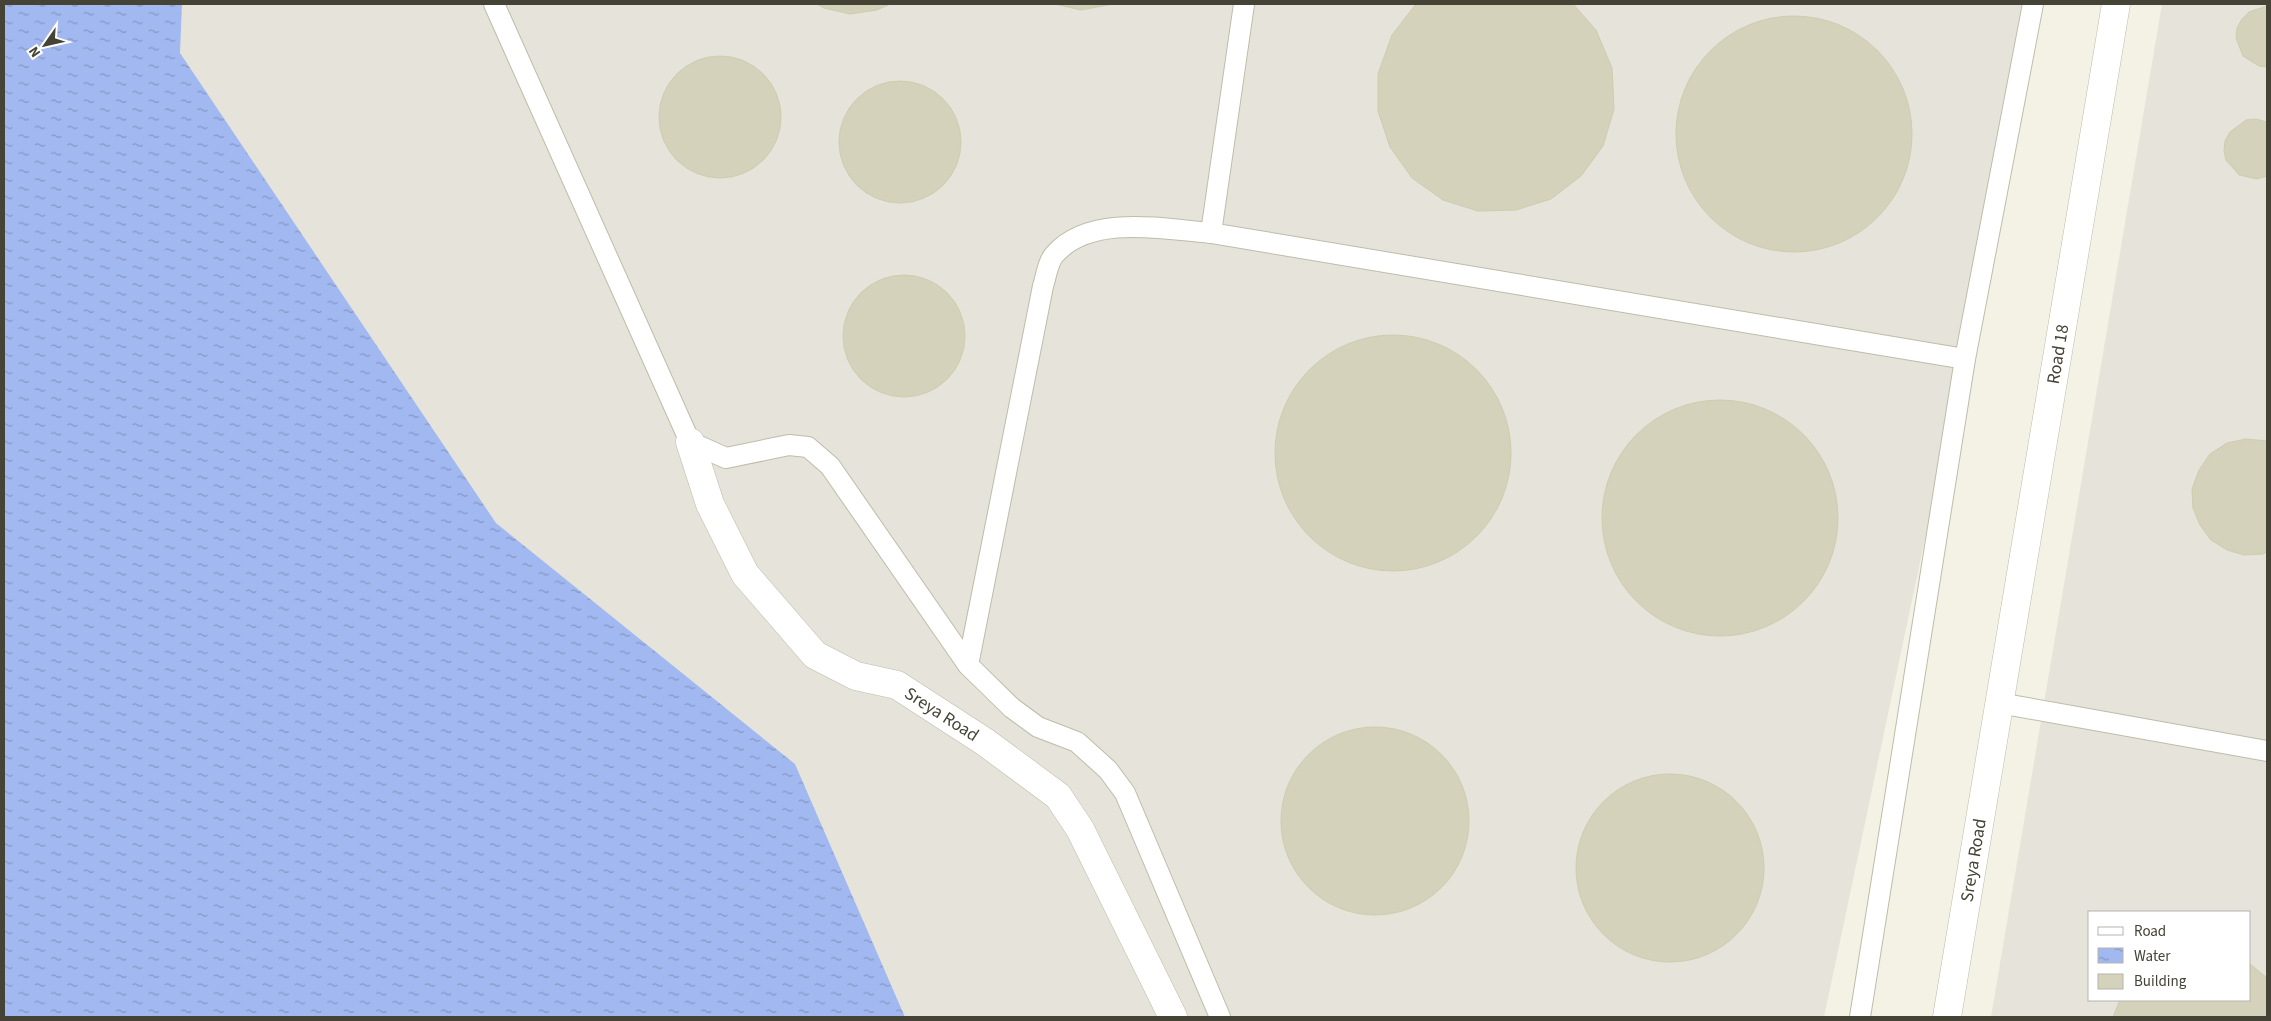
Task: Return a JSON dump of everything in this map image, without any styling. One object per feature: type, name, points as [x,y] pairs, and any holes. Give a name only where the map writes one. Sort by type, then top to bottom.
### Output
[{"type":"street","name":"Road 18","points":[[1999,703],[2116,4]]},
{"type":"street","name":"Sreya Road","points":[[690,442],[710,504],[745,574],[814,655],[856,676],[897,685],[985,742],[1058,796],[1080,829],[1173,1017]]},
{"type":"street","name":"Sreya Road","points":[[1947,1017],[1999,703]]},
{"type":"lane","points":[[494,4],[690,442],[726,458],[789,445],[808,447],[830,466],[968,665],[1012,708],[1038,727],[1077,742],[1108,770],[1125,793],[1220,1017]]},
{"type":"lane","points":[[1211,234],[1244,4]]},
{"type":"lane","points":[[1860,1017],[1964,359],[2033,4]]},
{"type":"lane","points":[[968,665],[1043,286],[1053,255],[1077,236],[1127,226],[1211,234],[1964,359]]},
{"type":"lane","points":[[1999,703],[2267,751]]},
{"type":"shaded area","points":[[182,4],[2038,4],[1824,1017],[905,1017],[795,764],[496,523],[180,53]]},
{"type":"shaded area","points":[[2162,4],[2267,4],[2267,1017],[1991,1017]]},
{"type":"water","points":[[4,4],[182,4],[180,53],[496,523],[795,764],[905,1017],[4,1017]]},
{"type":"building","points":[[817,4],[890,4],[877,10],[850,14],[824,8]]},
{"type":"building","points":[[1055,4],[1113,4],[1081,10]]},
{"type":"building","points":[[1416,4],[1573,4],[1596,30],[1612,68],[1614,109],[1603,146],[1581,176],[1551,199],[1516,210],[1478,211],[1443,200],[1412,178],[1390,147],[1378,111],[1378,74],[1392,35]]},
{"type":"building","points":[[2267,6],[2267,67],[2259,66],[2243,56],[2236,38],[2237,28],[2242,19],[2249,12]]},
{"type":"building","points":[[1794,16],[1817,18],[1850,30],[1869,43],[1885,59],[1898,78],[1907,100],[1912,134],[1910,157],[1898,190],[1885,209],[1869,225],[1850,238],[1828,247],[1794,252],[1771,250],[1738,238],[1719,225],[1703,209],[1690,190],[1681,168],[1676,134],[1678,111],[1690,78],[1703,59],[1719,43],[1738,30],[1760,21]]},
{"type":"building","points":[[720,56],[743,61],[763,74],[776,94],[781,117],[776,140],[763,160],[743,173],[720,178],[697,173],[677,160],[664,140],[659,117],[664,94],[677,74],[697,61]]},
{"type":"building","points":[[900,81],[923,86],[943,99],[956,119],[961,142],[956,165],[943,185],[923,198],[900,203],[877,198],[857,185],[844,165],[839,142],[844,119],[857,99],[877,86]]},
{"type":"building","points":[[2256,119],[2267,122],[2267,176],[2257,179],[2239,175],[2226,160],[2224,151],[2225,141],[2230,132],[2246,120]]},
{"type":"building","points":[[904,275],[927,279],[947,293],[961,313],[965,336],[961,359],[947,379],[927,393],[904,397],[881,393],[861,379],[847,359],[843,336],[847,313],[861,293],[881,279]]},
{"type":"building","points":[[1381,335],[1405,335],[1427,340],[1449,349],[1468,362],[1484,378],[1497,397],[1506,419],[1511,441],[1509,476],[1497,509],[1484,528],[1468,544],[1449,557],[1427,566],[1405,571],[1381,571],[1359,566],[1337,557],[1318,544],[1302,528],[1289,509],[1280,487],[1275,465],[1275,441],[1280,419],[1289,397],[1302,378],[1318,362],[1337,349],[1359,340]]},
{"type":"building","points":[[1720,400],[1743,402],[1776,414],[1795,427],[1811,443],[1824,462],[1833,484],[1838,518],[1836,541],[1824,574],[1811,593],[1795,609],[1776,622],[1754,631],[1720,636],[1697,634],[1664,622],[1645,609],[1629,593],[1616,574],[1607,552],[1602,518],[1604,495],[1616,462],[1629,443],[1645,427],[1664,414],[1686,405]]},
{"type":"building","points":[[2246,439],[2267,441],[2267,552],[2263,554],[2244,555],[2227,550],[2211,540],[2200,525],[2193,508],[2192,489],[2199,470],[2210,454],[2227,443]]},
{"type":"building","points":[[1366,727],[1384,727],[1411,734],[1442,754],[1462,785],[1469,812],[1469,830],[1462,857],[1442,888],[1411,908],[1384,915],[1366,915],[1348,911],[1331,904],[1315,894],[1302,881],[1292,865],[1285,848],[1281,830],[1281,812],[1285,794],[1292,777],[1302,761],[1315,748],[1331,738],[1348,731]]},
{"type":"building","points":[[1661,774],[1679,774],[1706,781],[1737,801],[1757,832],[1764,859],[1764,877],[1757,904],[1737,935],[1706,955],[1679,962],[1661,962],[1643,958],[1626,951],[1610,941],[1597,928],[1587,912],[1580,895],[1576,877],[1576,859],[1580,841],[1587,824],[1597,808],[1610,795],[1626,785],[1643,778]]},
{"type":"building","points":[[2251,965],[2267,978],[2267,1017],[2113,1017],[2120,1001],[2251,1001]]}]
